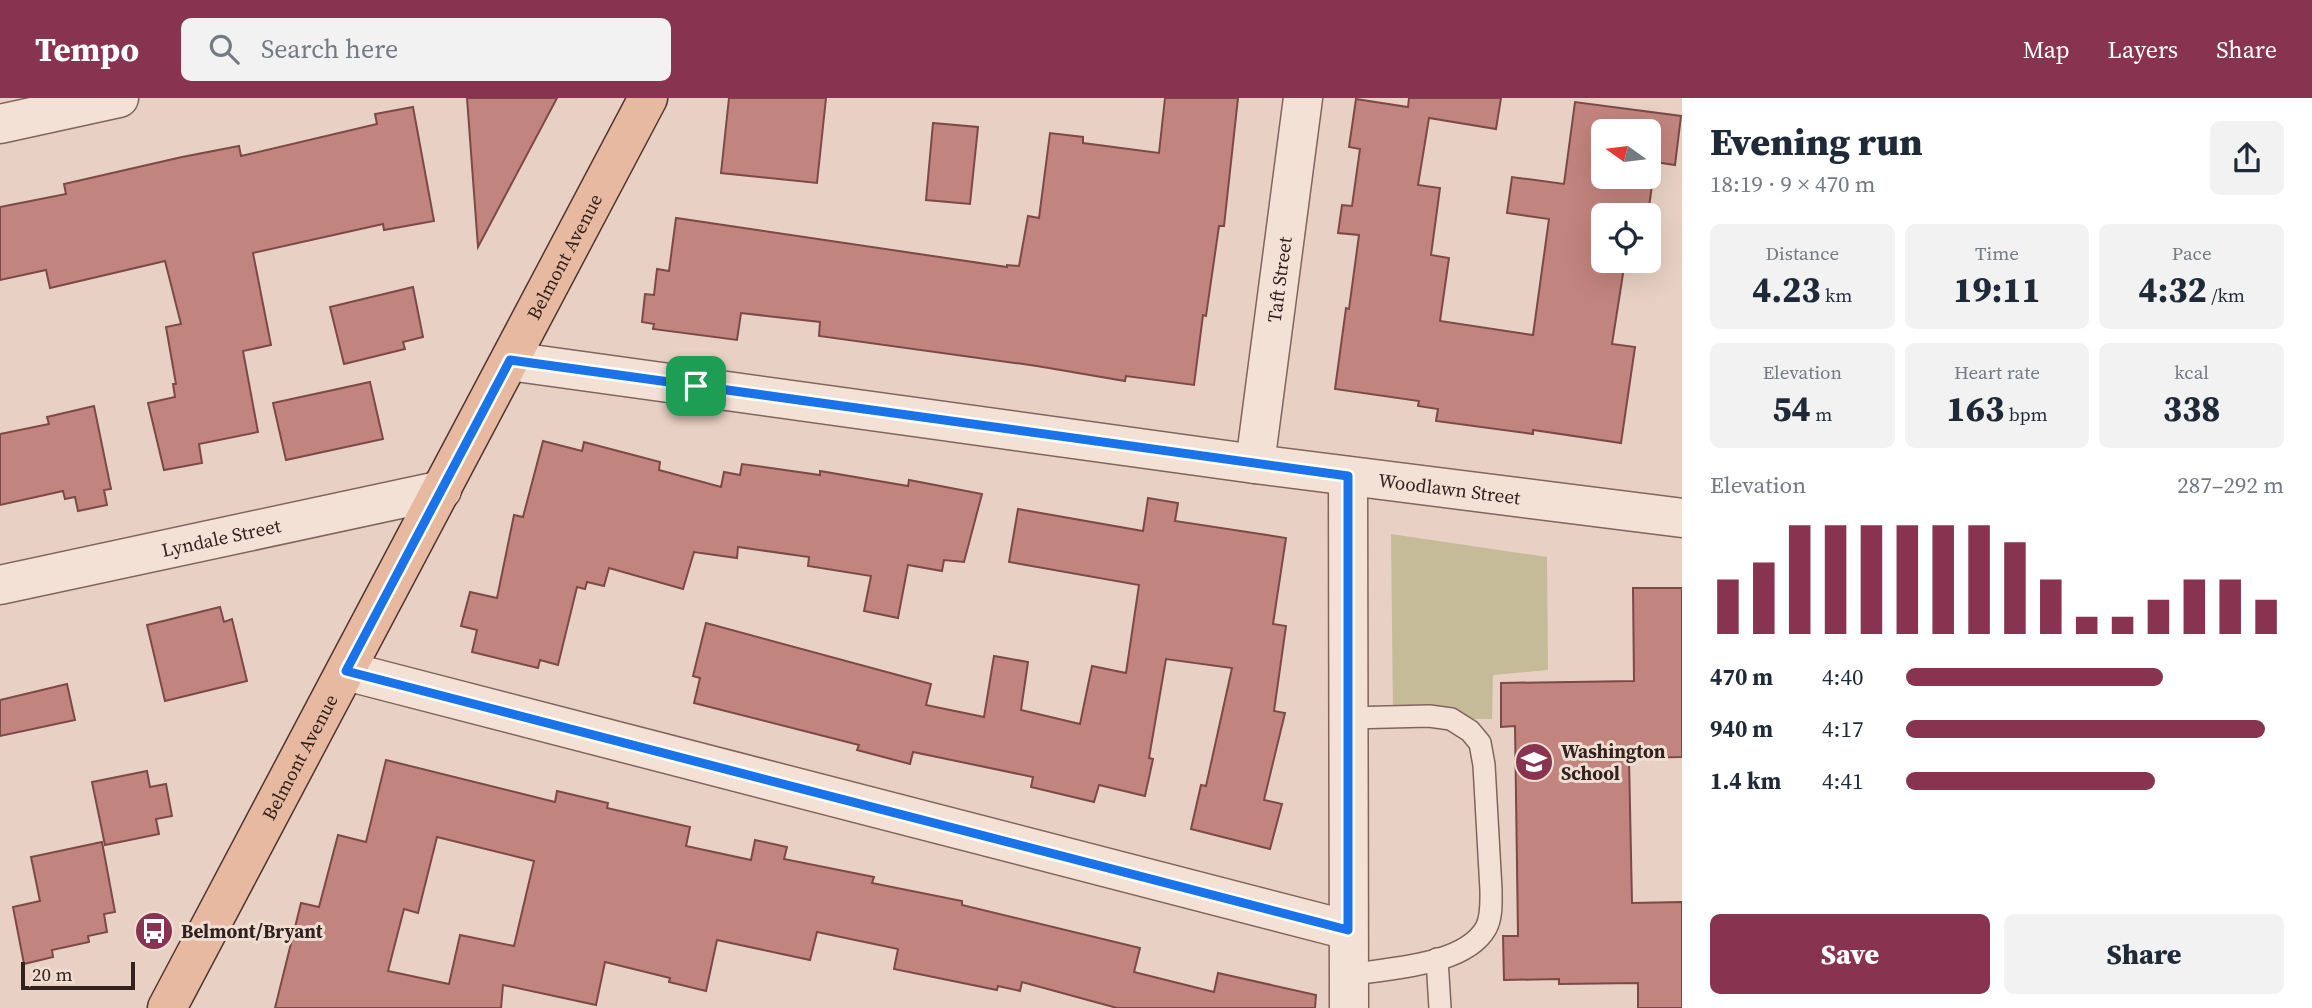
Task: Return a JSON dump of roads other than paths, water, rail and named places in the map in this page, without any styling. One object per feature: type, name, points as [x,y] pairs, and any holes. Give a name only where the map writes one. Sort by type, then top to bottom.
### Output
[{"type":"main road","name":"Belmont Avenue","points":[[167,1008],[648,98]]},
{"type":"street","points":[[0,124],[119,98]]},
{"type":"street","name":"Taft Street","points":[[1255,464],[1303,98]]},
{"type":"street","name":"Woodlawn Street","points":[[510,360],[1255,464],[1682,515]]},
{"type":"street","points":[[1348,476],[1349,992]]},
{"type":"street","name":"Lyndale Street","points":[[0,585],[442,491]]},
{"type":"street","points":[[346,671],[1348,930]]},
{"type":"lane","points":[[1348,718],[1429,716],[1451,719],[1470,731],[1480,743],[1485,765],[1491,909],[1487,926],[1475,942],[1461,951],[1349,992]]},
{"type":"lane","points":[[1437,959],[1440,1008]]},
{"type":"place","name":"Washington School","points":[[1534,762]]},
{"type":"place","name":"Belmont/Bryant","points":[[154,931]]}]
